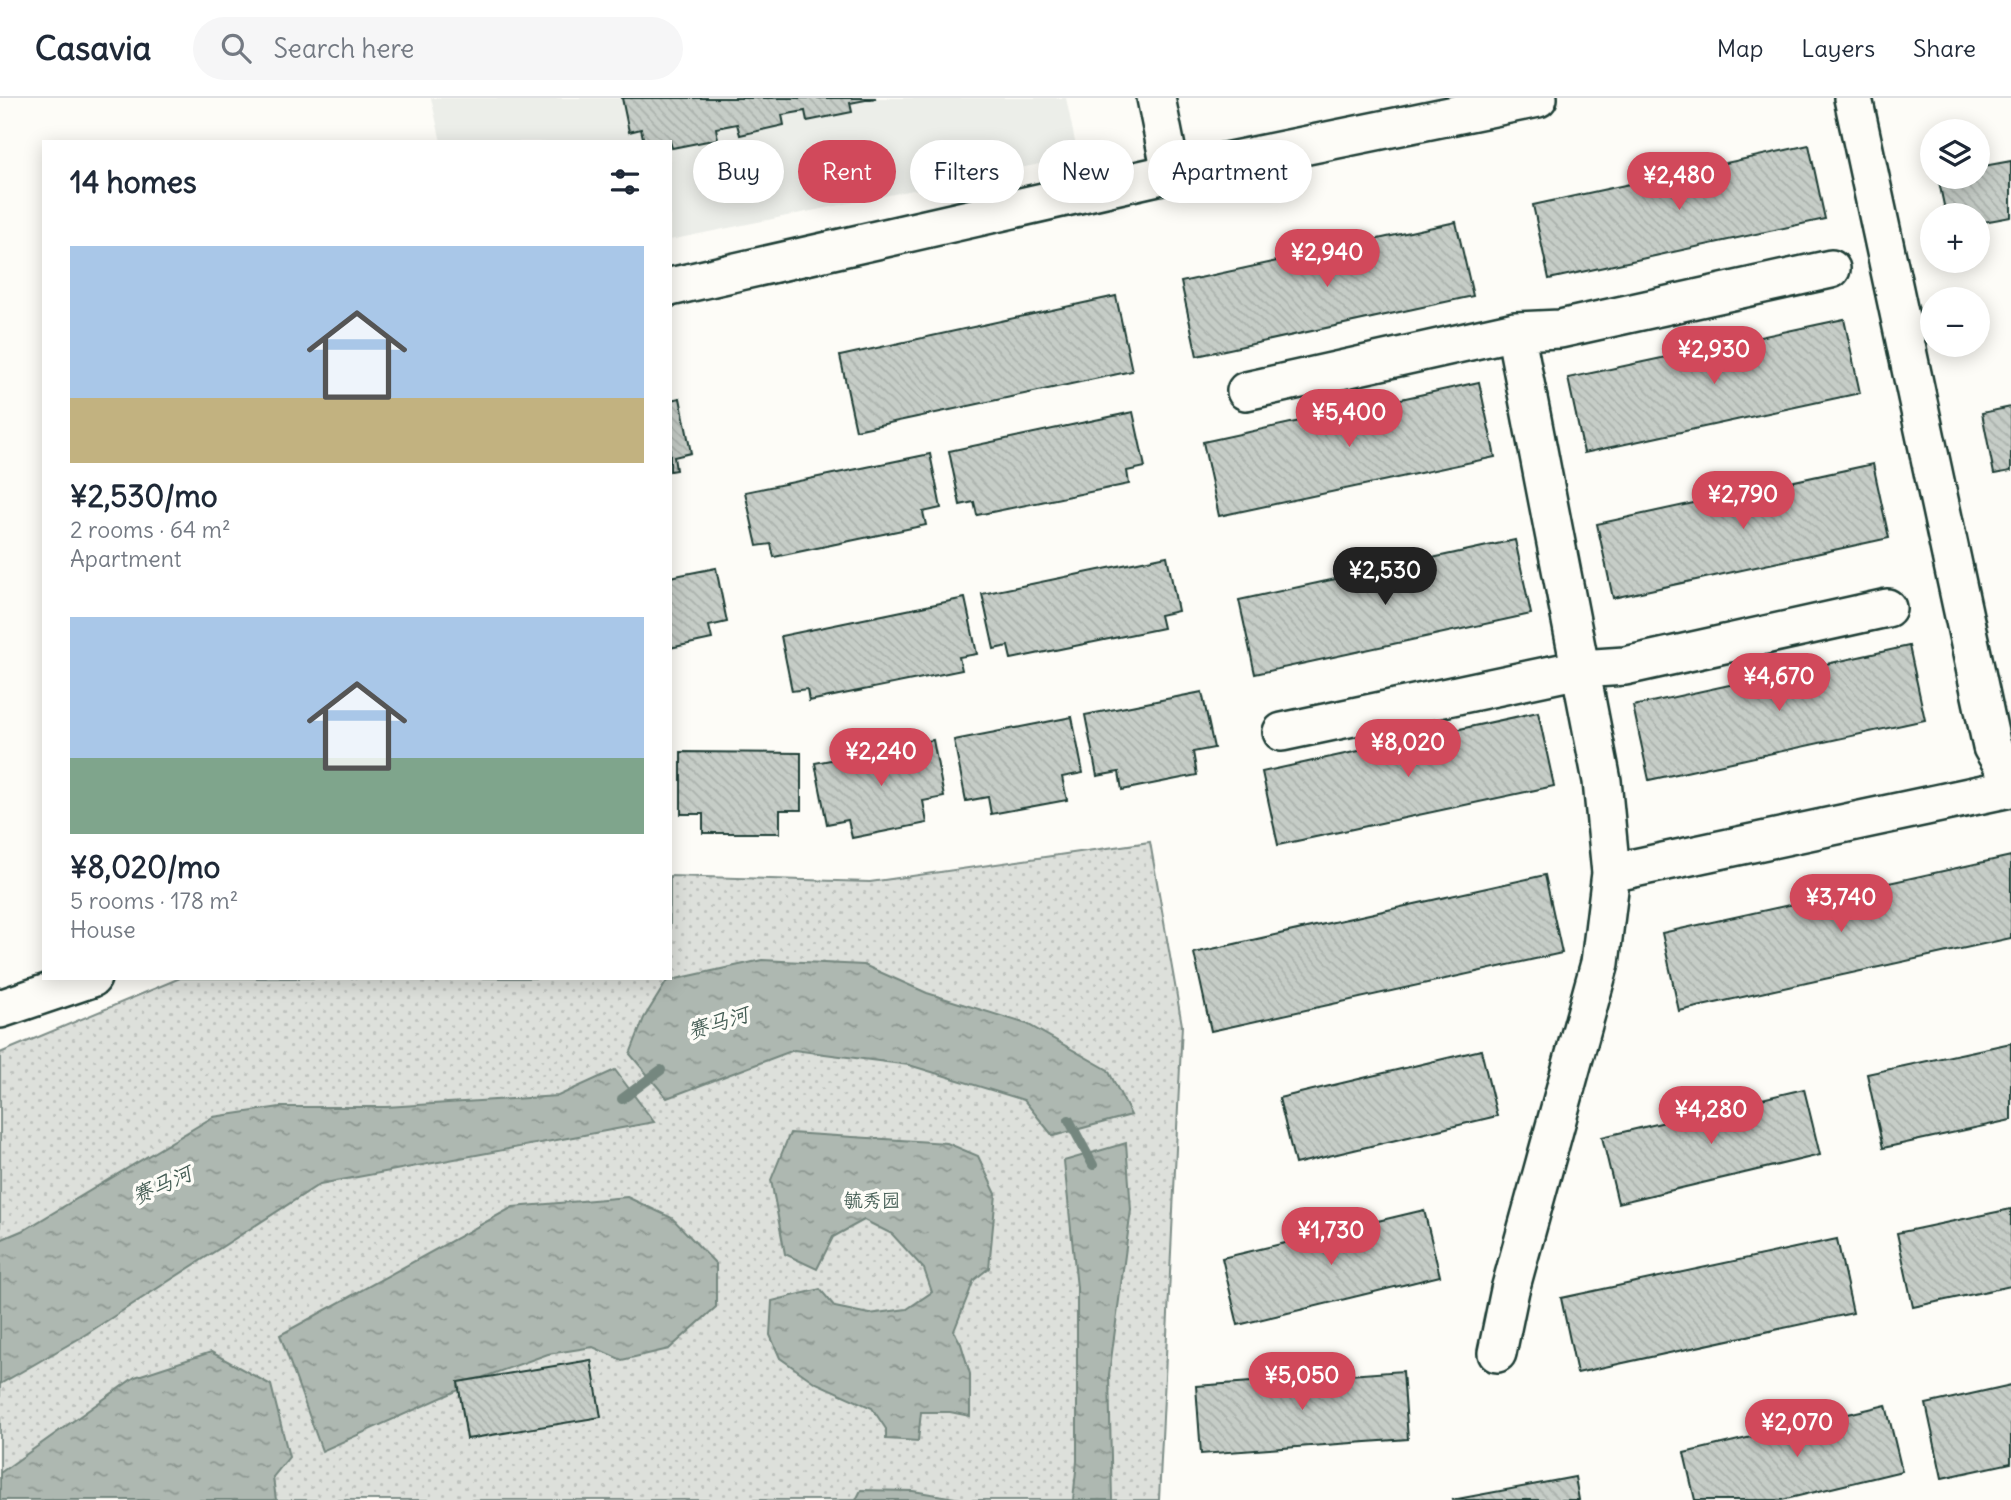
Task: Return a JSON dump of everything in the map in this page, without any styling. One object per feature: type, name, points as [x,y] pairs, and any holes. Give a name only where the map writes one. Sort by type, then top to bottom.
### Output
[{"type":"street","points":[[1156,98],[1164,140]]},
{"type":"street","points":[[1312,144],[1538,98]]},
{"type":"street","points":[[1853,98],[1992,747],[2011,779]]},
{"type":"street","points":[[672,286],[1148,178]]},
{"type":"street","points":[[1246,391],[1515,331],[1560,329],[1831,269]]},
{"type":"street","points":[[1497,1353],[1510,1290],[1600,963],[1611,873],[1602,781],[1515,331]]},
{"type":"street","points":[[1282,732],[1580,668],[1625,666],[1887,607]]},
{"type":"street","points":[[1611,873],[2011,788]]},
{"type":"street","points":[[0,1009],[86,980]]},
{"type":"shaded area","points":[[431,98],[1066,98],[1075,140],[1038,140],[1038,164],[1024,167],[1024,140],[910,140],[910,191],[896,193],[896,140],[798,140],[798,203],[850,203],[672,240],[672,140],[441,140]]},
{"type":"green space","name":"毓秀园","points":[[1150,842],[1182,1025],[1159,1500],[0,1500],[0,1053],[175,980],[672,980],[672,876],[870,882]]},
{"type":"water","points":[[762,960],[864,965],[927,993],[1027,1024],[1108,1070],[1131,1115],[1053,1136],[1024,1100],[909,1065],[794,1050],[667,1098],[630,1054],[644,1018],[667,981]]},
{"type":"water","points":[[615,1070],[654,1122],[320,1184],[80,1338],[0,1384],[0,1240],[26,1229],[213,1117],[280,1107],[386,1107],[558,1096]]},
{"type":"water","points":[[790,1133],[947,1143],[978,1156],[996,1194],[989,1268],[974,1280],[954,1331],[970,1374],[970,1416],[950,1412],[921,1412],[918,1441],[886,1439],[886,1429],[872,1408],[814,1382],[780,1358],[770,1335],[772,1301],[820,1289],[835,1307],[869,1314],[907,1309],[932,1292],[924,1269],[892,1234],[864,1220],[833,1237],[817,1269],[785,1254],[771,1180]]},
{"type":"water","points":[[1126,1143],[1131,1210],[1109,1375],[1112,1500],[1073,1500],[1077,1461],[1077,1288],[1064,1161]]},
{"type":"water","points":[[627,1197],[672,1218],[716,1264],[716,1307],[669,1349],[622,1360],[593,1347],[548,1354],[481,1378],[458,1382],[459,1390],[322,1451],[280,1335],[513,1207]]},
{"type":"water","points":[[211,1352],[271,1385],[289,1457],[273,1477],[276,1500],[0,1500],[0,1473],[135,1377]]},
{"type":"water","points":[[861,1490],[913,1491],[967,1500],[856,1500]]},
{"type":"building","points":[[622,98],[876,98],[850,103],[852,112],[807,121],[805,111],[782,115],[784,125],[740,135],[737,124],[716,128],[718,139],[693,140],[693,144],[672,148],[672,140],[644,140],[641,129],[629,132]]},
{"type":"building","points":[[1809,145],[1825,219],[1549,279],[1533,205]]},
{"type":"building","points":[[2011,161],[2011,217],[1990,221],[1990,203],[1943,203],[1941,189],[1990,189],[1990,165]]},
{"type":"building","points":[[1456,222],[1473,296],[1197,356],[1181,282]]},
{"type":"building","points":[[1116,296],[1132,371],[856,430],[840,356]]},
{"type":"building","points":[[1844,319],[1860,393],[1584,453],[1568,378]]},
{"type":"building","points":[[1479,382],[1495,457],[1219,516],[1203,442]]},
{"type":"building","points":[[680,398],[691,453],[674,457],[676,470],[672,471],[672,400]]},
{"type":"building","points":[[2011,407],[2011,471],[1994,474],[1982,413]]},
{"type":"building","points":[[1133,412],[1145,467],[1127,471],[1129,484],[977,515],[974,502],[960,505],[949,451]]},
{"type":"building","points":[[930,454],[941,508],[923,512],[926,525],[774,557],[771,544],[757,546],[745,492]]},
{"type":"building","points":[[1873,464],[1889,538],[1613,598],[1597,524]]},
{"type":"building","points":[[1515,540],[1531,614],[1255,674],[1239,600]]},
{"type":"building","points":[[1167,556],[1178,611],[1160,615],[1163,628],[1011,659],[1008,646],[994,649],[982,594]]},
{"type":"building","points":[[716,568],[727,622],[709,626],[712,639],[672,648],[672,577]]},
{"type":"building","points":[[965,598],[977,654],[959,657],[962,670],[809,701],[807,689],[792,691],[781,636]]},
{"type":"building","points":[[1909,646],[1925,720],[1649,780],[1633,706]]},
{"type":"building","points":[[1202,692],[1214,748],[1193,752],[1197,775],[1122,790],[1119,772],[1097,776],[1085,715]]},
{"type":"building","points":[[1538,712],[1554,786],[1278,845],[1262,772]]},
{"type":"building","points":[[1072,717],[1083,773],[1062,777],[1067,800],[991,814],[988,797],[966,801],[954,740]]},
{"type":"building","points":[[933,740],[944,797],[923,801],[927,823],[852,838],[848,820],[827,824],[815,763]]},
{"type":"building","points":[[681,752],[801,753],[801,810],[780,810],[780,833],[703,833],[703,814],[681,814]]},
{"type":"building","points":[[2011,856],[2011,938],[1679,1011],[1662,933]]},
{"type":"building","points":[[1545,875],[1562,953],[1211,1031],[1194,953]]},
{"type":"building","points":[[2011,1043],[2011,1120],[1883,1148],[1867,1074]]},
{"type":"building","points":[[1481,1050],[1497,1116],[1295,1164],[1279,1098]]},
{"type":"building","points":[[1804,1089],[1820,1155],[1618,1203],[1602,1137]]},
{"type":"building","points":[[2011,1209],[2011,1286],[1913,1307],[1897,1233]]},
{"type":"building","points":[[1424,1210],[1440,1276],[1238,1325],[1222,1258]]},
{"type":"building","points":[[1837,1239],[1853,1313],[1577,1373],[1561,1298]]},
{"type":"building","points":[[591,1360],[601,1417],[467,1439],[458,1382]]},
{"type":"building","points":[[1403,1371],[1408,1439],[1201,1454],[1196,1386]]},
{"type":"building","points":[[2011,1385],[2011,1463],[1942,1478],[1926,1404]]},
{"type":"building","points":[[1886,1405],[1902,1471],[1782,1500],[1695,1500],[1684,1453]]},
{"type":"building","points":[[1575,1477],[1579,1500],[1452,1500]]},
{"type":"waterway","name":"赛马河","points":[[622,1099],[661,1070]]},
{"type":"waterway","name":"赛马河","points":[[1069,1120],[1093,1165]]}]
